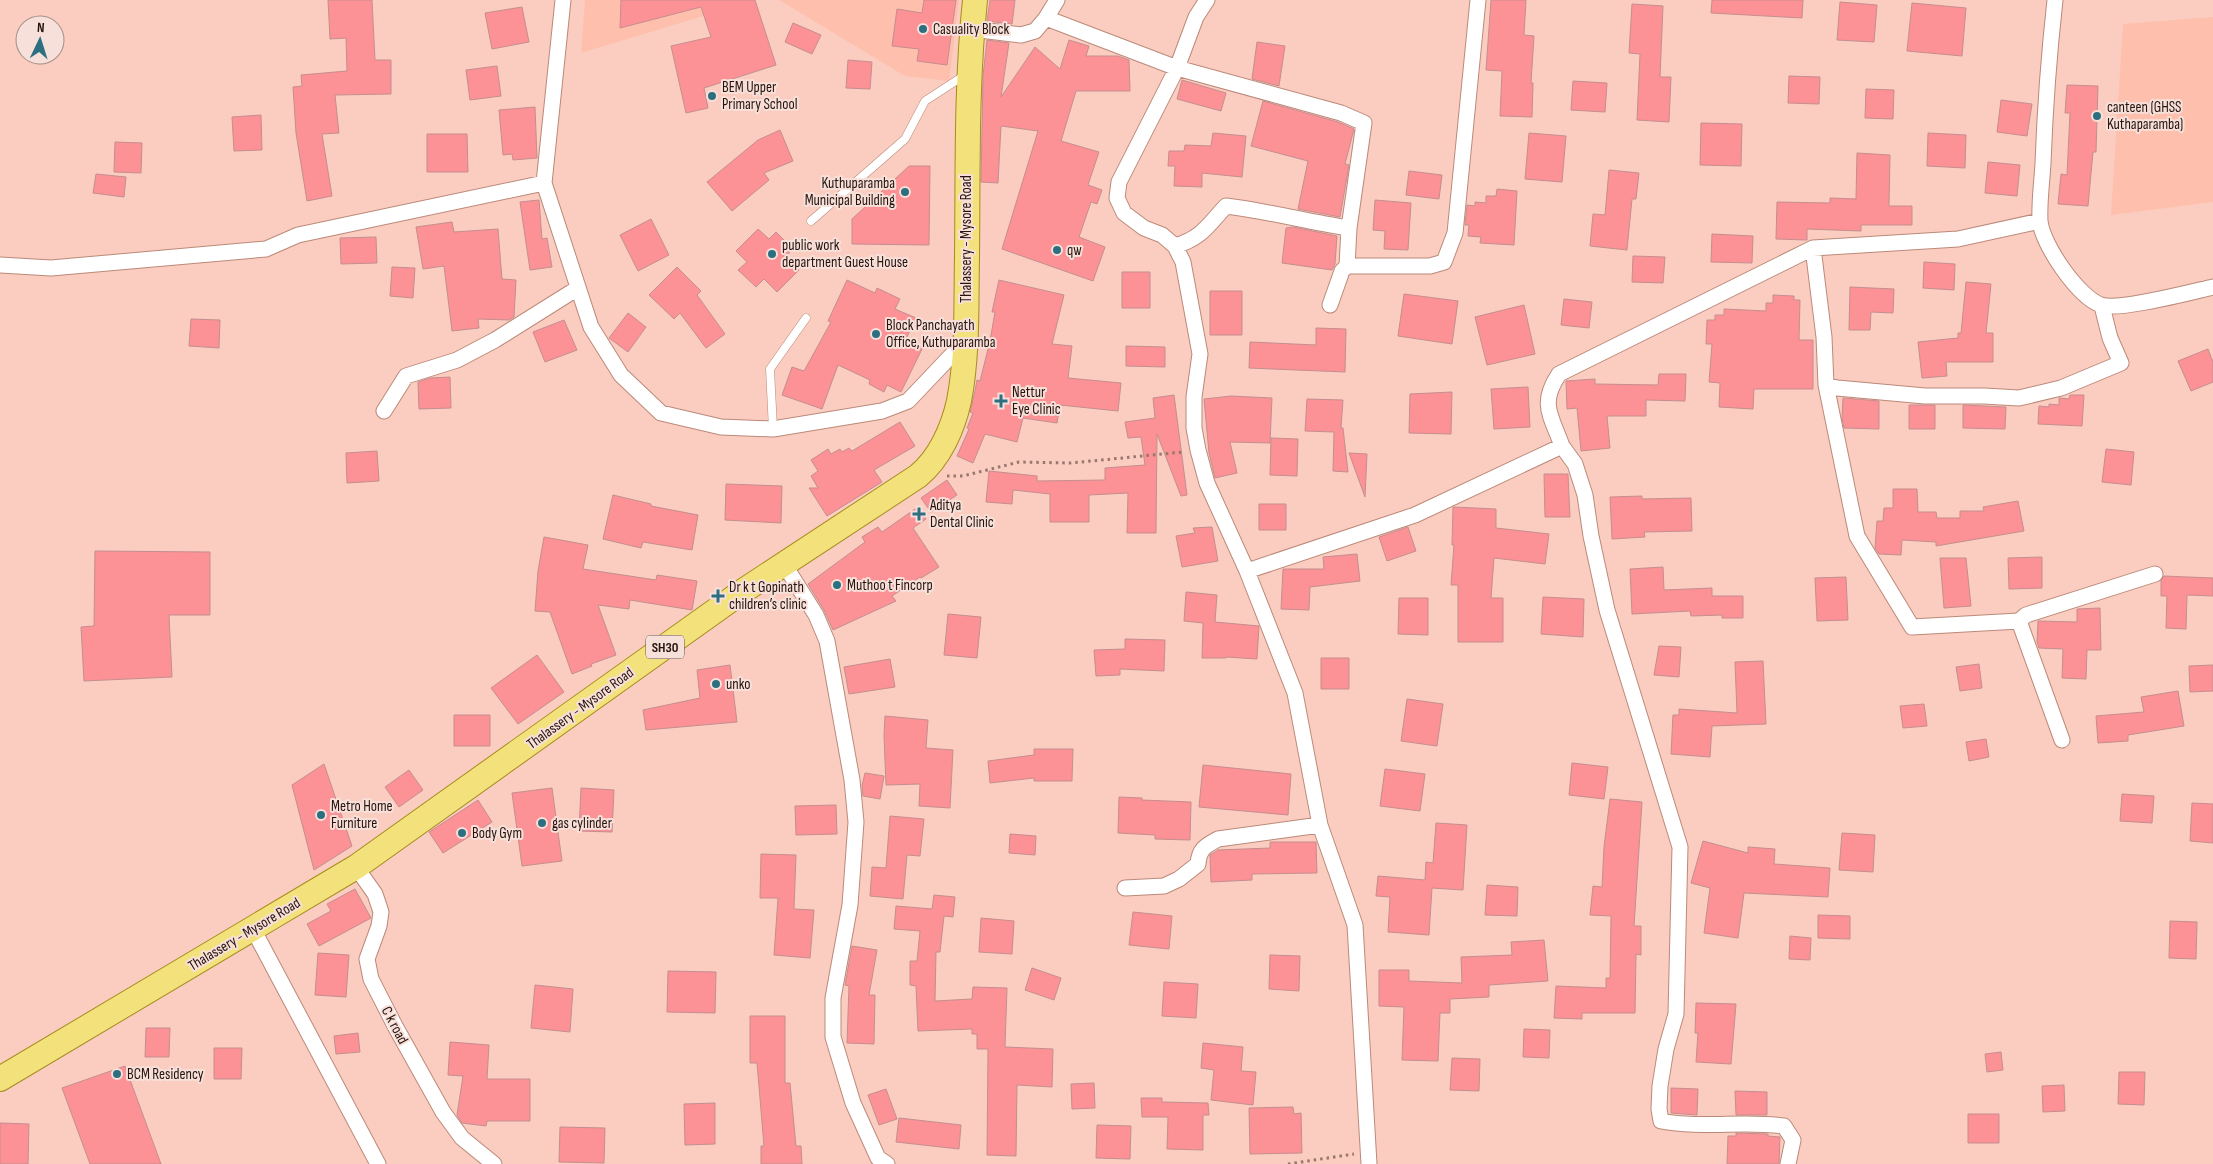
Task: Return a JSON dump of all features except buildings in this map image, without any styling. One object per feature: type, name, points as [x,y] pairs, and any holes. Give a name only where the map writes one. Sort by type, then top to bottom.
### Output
[{"type":"main road","name":"Thalassery - Mysore Road","points":[[0,1079],[356,867],[784,564],[929,467],[937,456],[954,420],[959,400],[966,341],[968,73],[975,0]]},
{"type":"street","points":[[563,0],[544,183],[591,327],[621,375],[661,413],[722,427],[773,429],[882,411],[908,401],[966,341]]},
{"type":"street","points":[[972,29],[1021,35],[1035,31],[1057,0]]},
{"type":"street","points":[[1207,0],[1196,18],[1177,68],[1119,182],[1117,198],[1124,213],[1144,228],[1162,235],[1175,246],[1183,262],[1200,354],[1194,398],[1194,428],[1198,450],[1207,482],[1247,571],[1295,693],[1320,825],[1356,925],[1369,1158]]},
{"type":"street","points":[[1347,266],[1430,266],[1444,262],[1455,233],[1478,0]]},
{"type":"street","points":[[2055,0],[2048,69],[2040,221],[2045,239],[2053,254],[2081,290],[2091,300],[2102,306],[2148,301],[2213,287]]},
{"type":"street","points":[[1046,18],[1177,68],[1341,113],[1364,123],[1349,228],[1347,266],[1342,271],[1330,305]]},
{"type":"street","points":[[0,265],[51,268],[266,249],[298,235],[544,183]]},
{"type":"street","points":[[1175,246],[1189,242],[1207,230],[1226,206],[1349,228]]},
{"type":"street","points":[[1788,1164],[1793,1140],[1784,1126],[1768,1124],[1721,1126],[1661,1122],[1659,1109],[1660,1086],[1666,1048],[1676,1014],[1680,847],[1607,610],[1591,536],[1585,495],[1575,464],[1562,446],[1546,401],[1549,388],[1559,374],[1813,248],[1958,239],[2040,221]]},
{"type":"street","points":[[1813,248],[1824,338],[1826,385],[1858,536],[1912,627],[2019,621],[2026,615],[2155,574]]},
{"type":"street","points":[[384,411],[406,376],[458,360],[504,335],[578,288]]},
{"type":"street","points":[[1826,385],[1837,388],[1925,396],[2019,398],[2061,388],[2121,363],[2110,338],[2102,306]]},
{"type":"street","points":[[1247,571],[1415,515],[1562,446]]},
{"type":"street","points":[[784,564],[816,615],[827,641],[853,788],[856,822],[850,906],[833,998],[833,1037],[852,1103],[878,1158],[887,1164]]},
{"type":"street","points":[[2019,621],[2062,740]]},
{"type":"street","points":[[1126,888],[1164,886],[1179,879],[1198,864],[1199,852],[1204,846],[1218,839],[1320,825]]},
{"type":"street","name":"C k road","points":[[356,867],[375,894],[381,912],[379,926],[367,959],[371,980],[443,1112],[462,1138],[494,1164]]},
{"type":"street","points":[[253,929],[378,1164]]},
{"type":"lane","points":[[811,221],[905,139],[925,101],[968,73]]},
{"type":"lane","points":[[773,429],[770,369],[806,318]]},
{"type":"path","points":[[918,476],[963,476],[1019,462],[1071,463],[1198,450]]},
{"type":"path","points":[[1288,1164],[1369,1158]]},
{"type":"shaded area","points":[[585,0],[756,0],[581,53]]},
{"type":"shaded area","points":[[779,0],[959,0],[949,81],[905,76]]},
{"type":"shaded area","points":[[2213,17],[2213,202],[2111,215],[2123,24]]},
{"type":"place","name":"Casuality Block","points":[[923,29]]},
{"type":"place","name":"BEM Upper Primary School","points":[[712,96]]},
{"type":"place","name":"canteen (GHSS Kuthaparamba)","points":[[2097,116]]},
{"type":"place","name":"Kuthuparamba Municipal Building","points":[[905,192]]},
{"type":"place","name":"qw","points":[[1057,250]]},
{"type":"place","name":"public work department Guest House","points":[[772,254]]},
{"type":"place","name":"Block Panchayath Office, Kuthuparamba","points":[[876,334]]},
{"type":"place","name":"Nettur Eye Clinic","points":[[1001,401]]},
{"type":"place","name":"Aditya Dental Clinic","points":[[919,514]]},
{"type":"place","name":"Muthoo t Fincorp","points":[[837,585]]},
{"type":"place","name":"Dr k t Gopinath children’s clinic","points":[[718,596]]},
{"type":"place","name":"unko","points":[[716,684]]},
{"type":"place","name":"Metro Home Furniture","points":[[321,815]]},
{"type":"place","name":"gas cylinder","points":[[542,823]]},
{"type":"place","name":"Body Gym","points":[[462,833]]},
{"type":"place","name":"BCM Residency","points":[[117,1074]]}]
